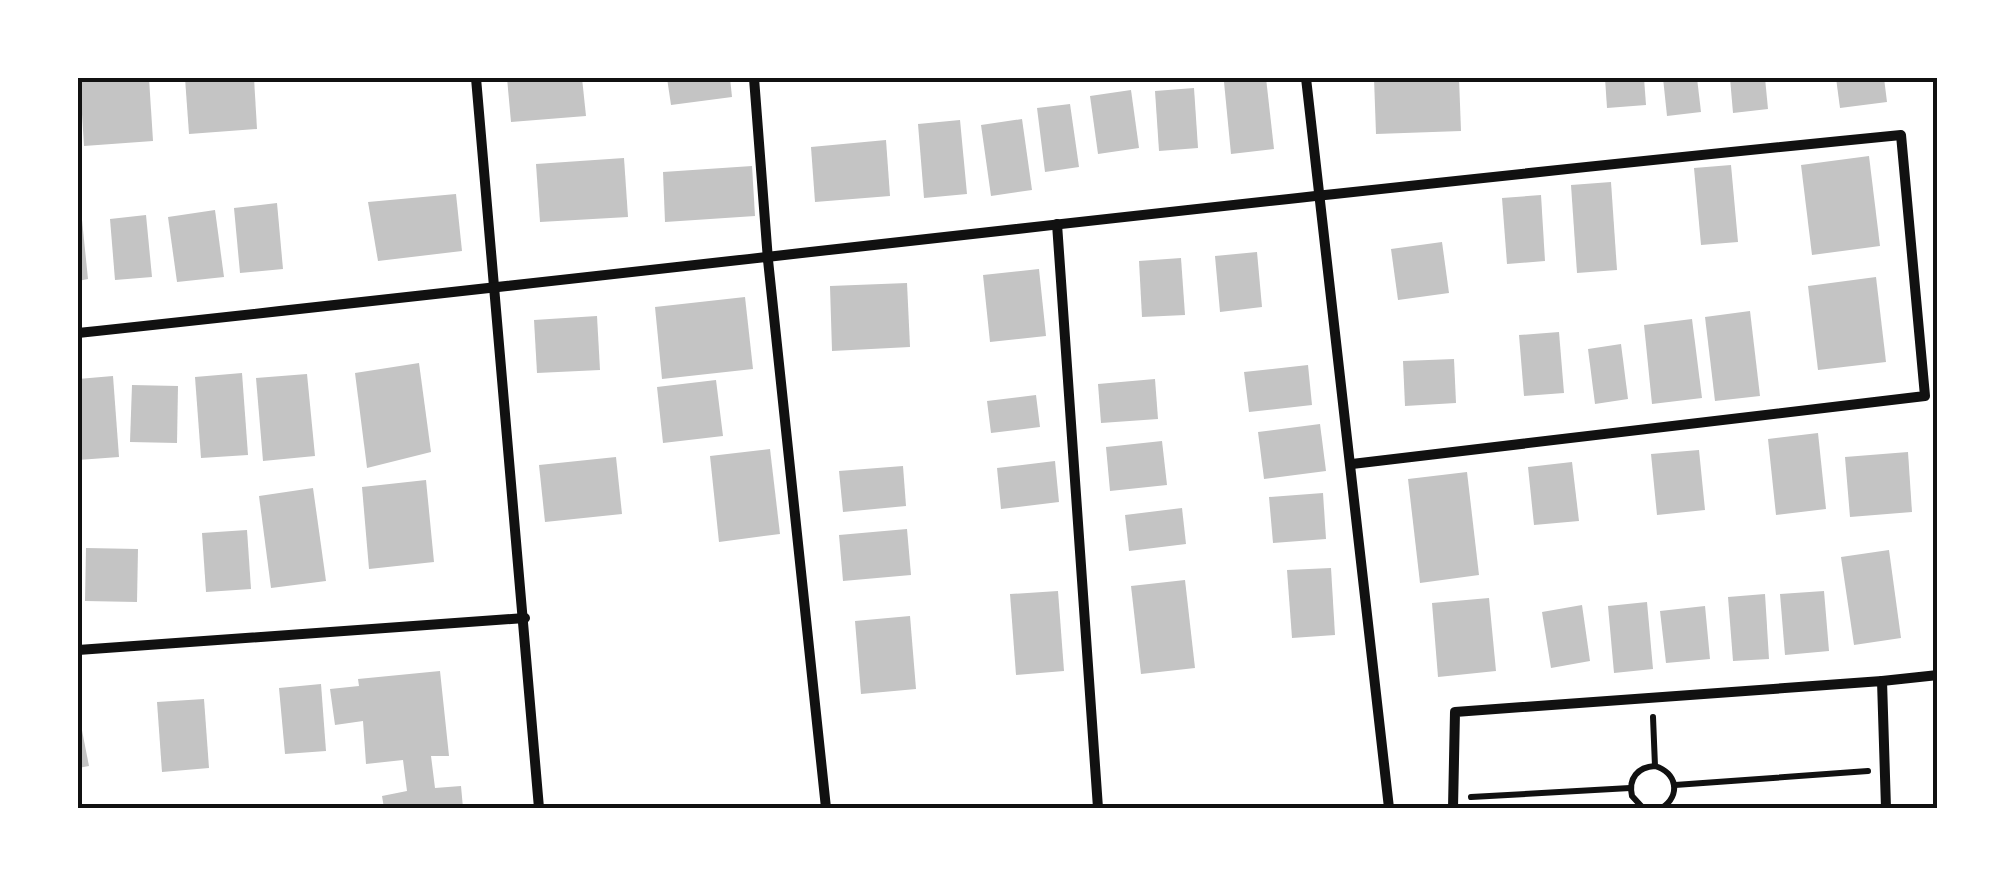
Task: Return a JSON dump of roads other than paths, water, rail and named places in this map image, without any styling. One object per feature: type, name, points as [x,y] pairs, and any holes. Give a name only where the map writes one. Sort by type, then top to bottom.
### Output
[{"type":"street","points":[[476,78],[539,808]]},
{"type":"street","points":[[754,78],[768,260],[826,808]]},
{"type":"street","points":[[1306,78],[1389,808]]},
{"type":"street","points":[[78,333],[768,260],[1316,192],[1900,135],[1925,396],[1352,464]]},
{"type":"street","points":[[1057,224],[1098,808]]},
{"type":"street","points":[[78,650],[525,618]]},
{"type":"street","points":[[1454,803],[1454,712],[1938,675]]},
{"type":"street","points":[[1882,680],[1886,808]]}]
